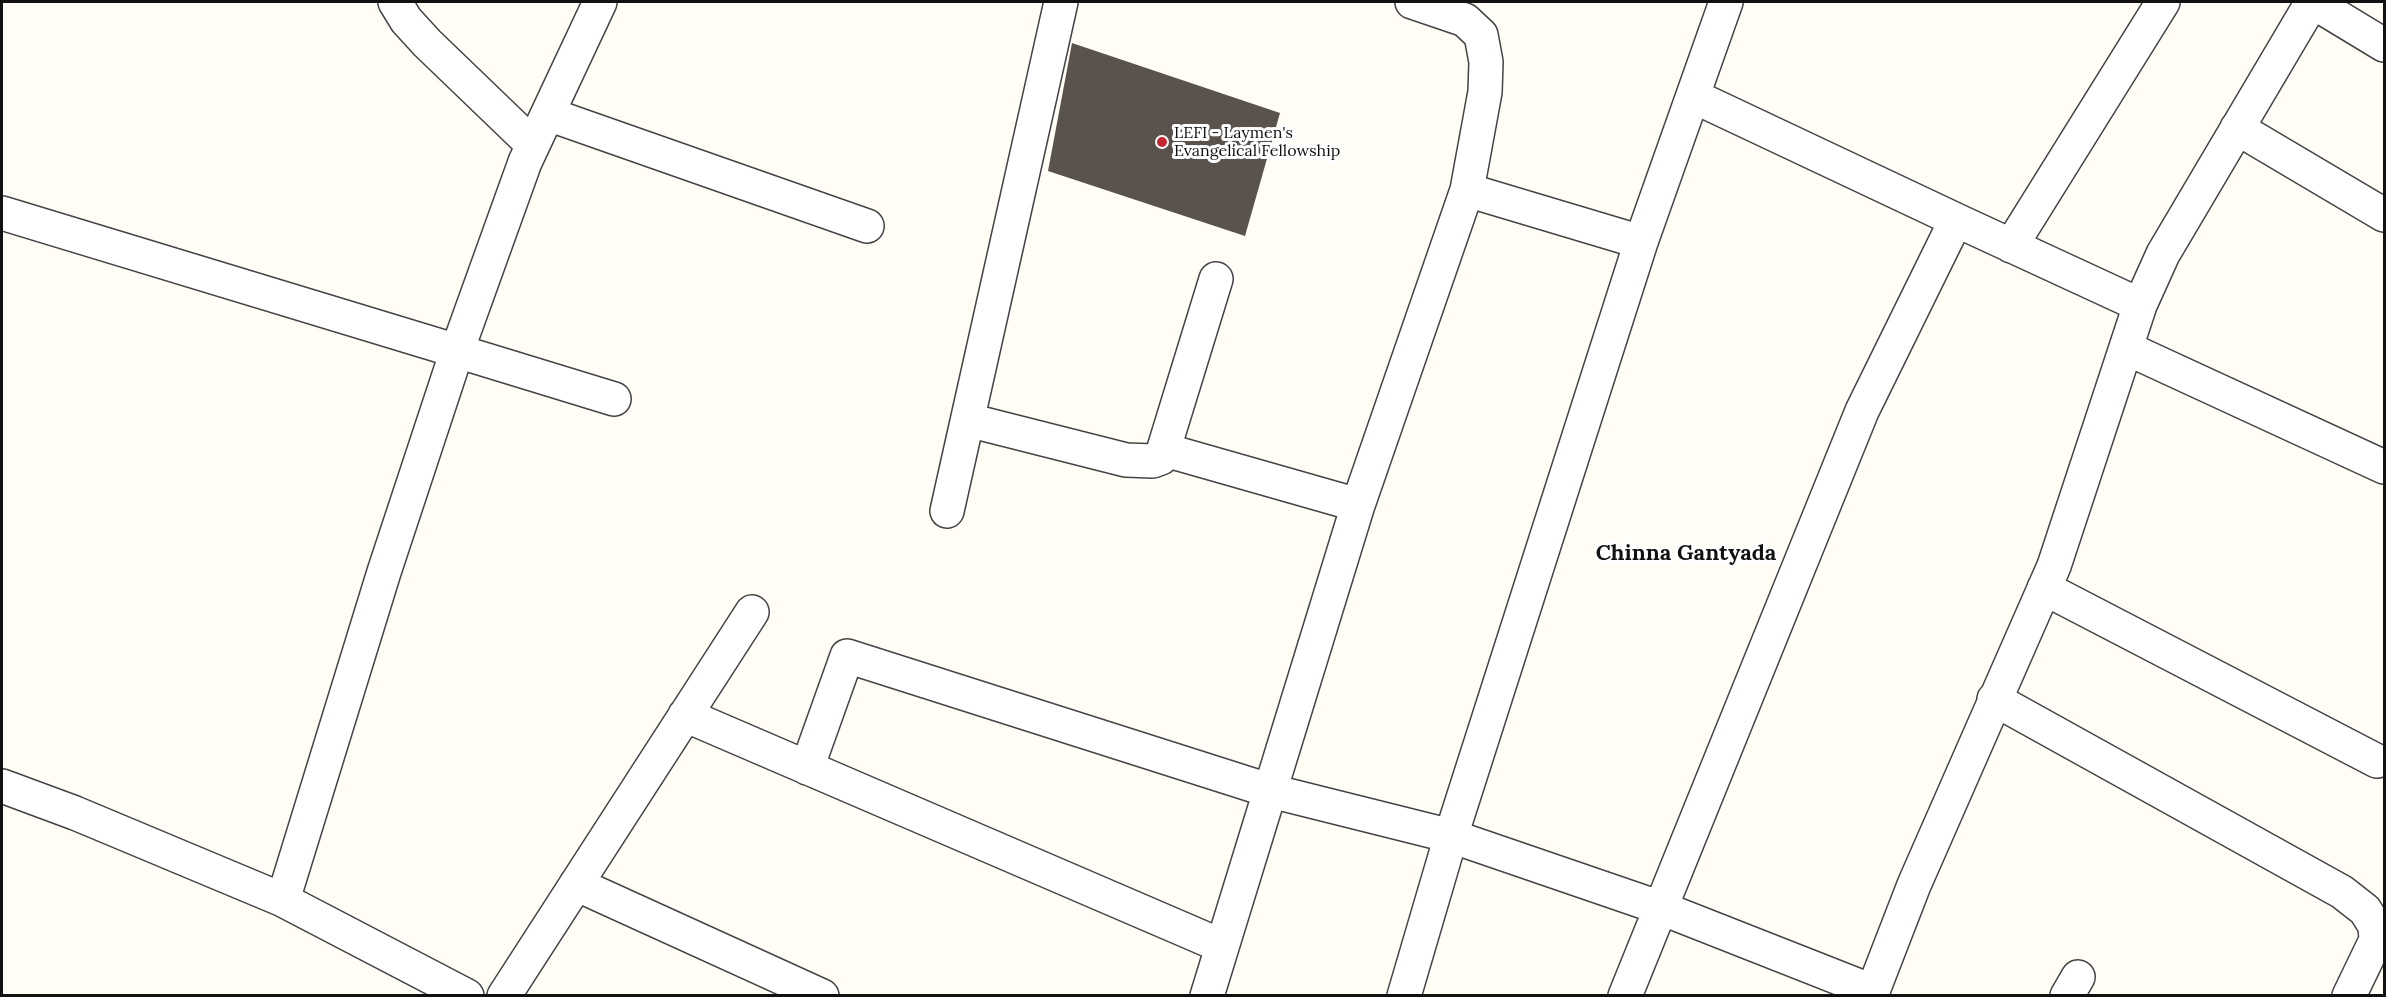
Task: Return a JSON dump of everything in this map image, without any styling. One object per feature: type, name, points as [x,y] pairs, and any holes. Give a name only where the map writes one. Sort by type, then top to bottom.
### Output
[{"type":"street","points":[[395,2],[406,20],[427,43],[533,145]]},
{"type":"street","points":[[283,900],[384,572],[457,351],[533,145],[600,2]]},
{"type":"street","points":[[947,511],[1061,2]]},
{"type":"street","points":[[1207,996],[1358,505],[1467,190],[1485,92],[1486,62],[1481,35],[1465,20],[1412,2]]},
{"type":"street","points":[[1404,996],[1451,836],[1641,242],[1726,2]]},
{"type":"street","points":[[2011,246],[2163,2]]},
{"type":"street","points":[[807,768],[847,656],[1271,791],[1451,836],[1661,908],[1871,993],[1994,699],[2044,588],[2140,305],[2163,254],[2312,2],[2385,45]]},
{"type":"street","points":[[1693,96],[2140,305]]},
{"type":"street","points":[[548,114],[867,226]]},
{"type":"street","points":[[2237,128],[2385,215]]},
{"type":"street","points":[[1467,190],[1641,242]]},
{"type":"street","points":[[2,213],[614,399]]},
{"type":"street","points":[[1625,996],[1862,411],[1956,220]]},
{"type":"street","points":[[968,420],[1126,460],[1153,461],[1161,458],[1216,279]]},
{"type":"street","points":[[2126,348],[2385,467]]},
{"type":"street","points":[[1165,450],[1358,505]]},
{"type":"street","points":[[2044,588],[2378,761]]},
{"type":"street","points":[[504,996],[752,612]]},
{"type":"street","points":[[1994,699],[2342,892],[2365,909],[2375,926],[2376,940],[2349,996]]},
{"type":"street","points":[[686,715],[1222,946]]},
{"type":"street","points":[[2,786],[75,813],[283,900],[467,996]]},
{"type":"street","points":[[576,884],[822,996]]},
{"type":"building","name":"LEFI - Laymen's Evangelical Fellowship","points":[[1072,43],[1280,113],[1245,236],[1048,171]]},
{"type":"place","name":"LEFI - Laymen's Evangelical Fellowship","points":[[1162,142]]},
{"type":"district","name":"Chinna Gantyada","points":[[1686,554]]}]
